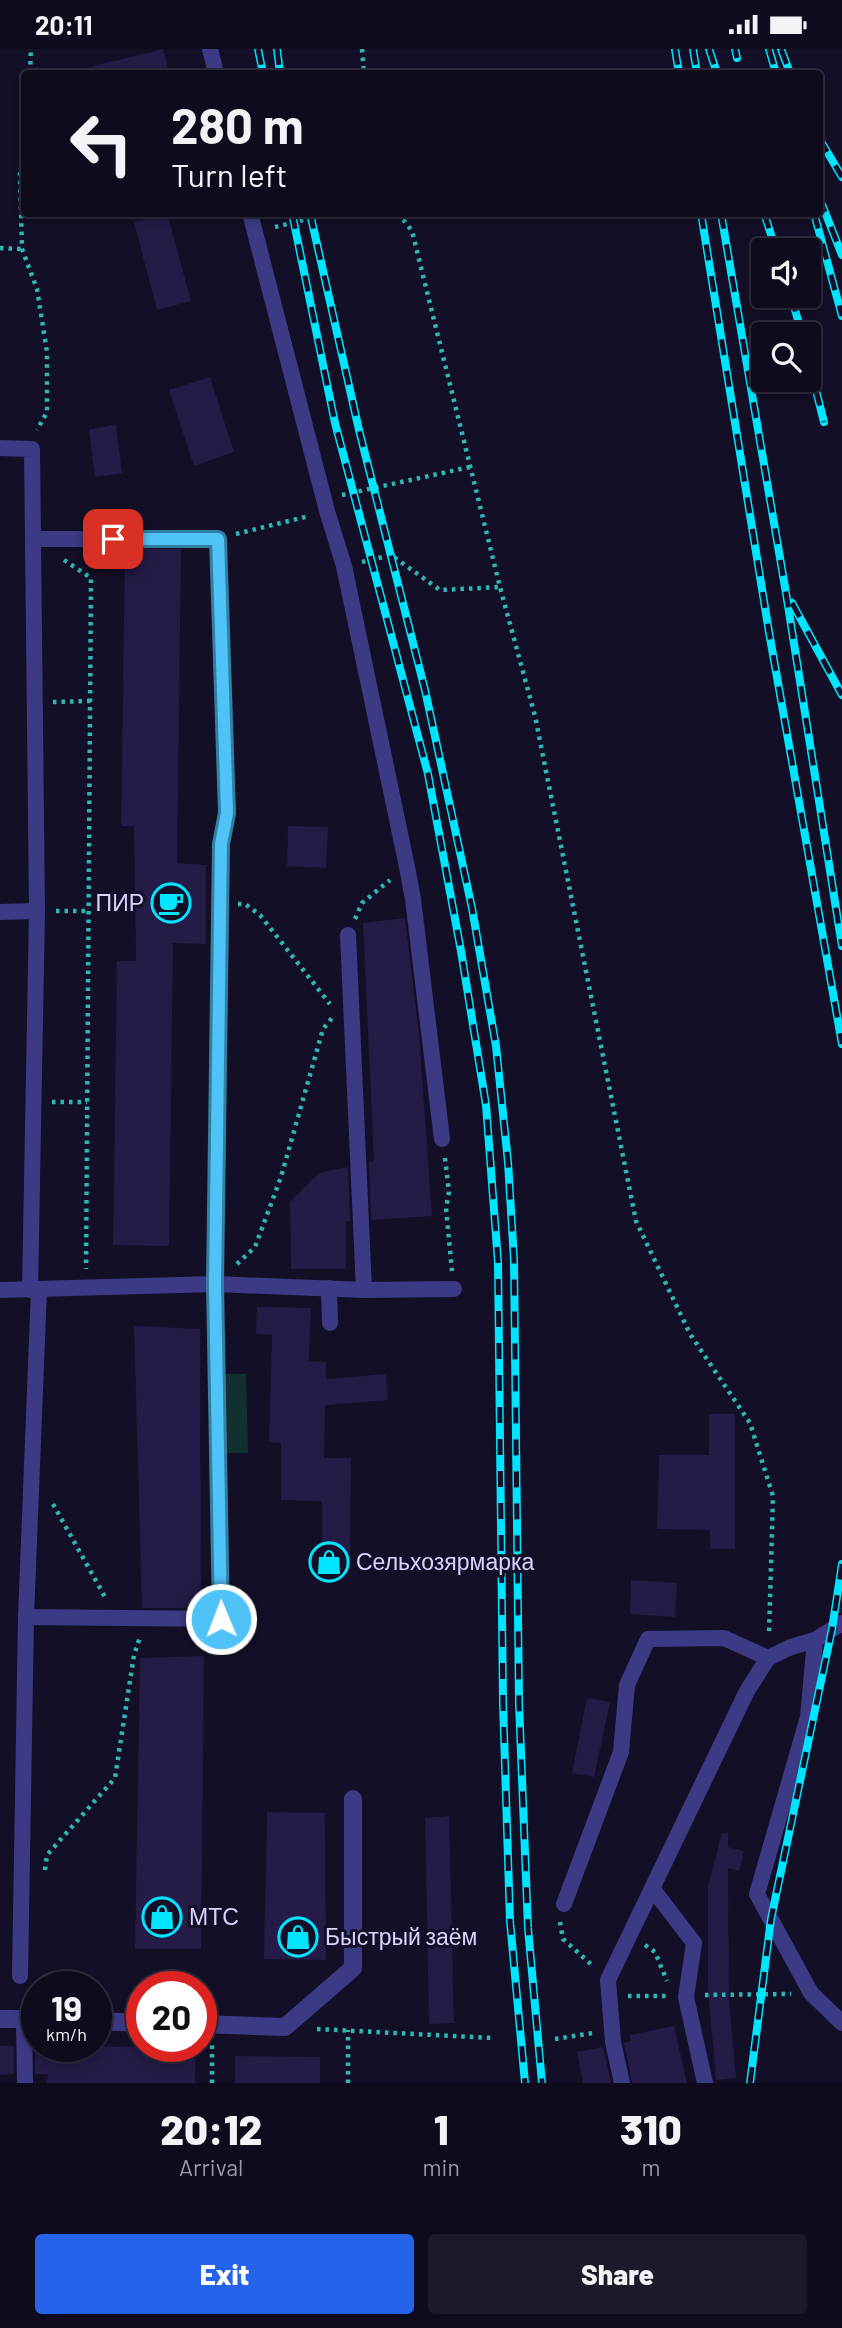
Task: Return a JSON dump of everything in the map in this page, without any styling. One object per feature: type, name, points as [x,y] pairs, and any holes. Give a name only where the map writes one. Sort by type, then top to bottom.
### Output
[{"type":"street","points":[[217,2025],[285,2027],[354,1968],[353,1799]]},
{"type":"street","points":[[0,2019],[21,2019]]},
{"type":"lane","points":[[210,49],[215,70]]},
{"type":"lane","points":[[251,217],[325,505],[344,566],[407,867],[442,1139]]},
{"type":"lane","points":[[0,449],[32,449],[34,539],[37,911],[33,1102],[35,1289],[20,1976]]},
{"type":"lane","points":[[26,1617],[221,1619],[215,1283],[221,844],[227,813],[218,539],[34,539]]},
{"type":"lane","points":[[0,912],[37,911]]},
{"type":"lane","points":[[348,935],[364,1290]]},
{"type":"lane","points":[[0,1290],[215,1283],[364,1290],[454,1289]]},
{"type":"lane","points":[[329,1288],[330,1323]]},
{"type":"lane","points":[[622,2083],[612,2031],[609,1988],[652,1888],[747,1691],[768,1658],[815,1640],[842,1623]]},
{"type":"lane","points":[[564,1904],[621,1752],[627,1685],[648,1639],[724,1638],[768,1658]]},
{"type":"lane","points":[[815,1640],[808,1717],[757,1894],[811,1993],[842,2023]]},
{"type":"lane","points":[[652,1888],[694,1944],[686,1997],[705,2083]]},
{"type":"lane","points":[[25,2083],[27,2062]]},
{"type":"path","points":[[30,70],[31,49]]},
{"type":"path","points":[[362,49],[364,70]]},
{"type":"path","points":[[21,167],[21,212]]},
{"type":"path","points":[[20,449],[39,427],[47,412],[47,352],[37,289],[22,249],[21,217]]},
{"type":"path","points":[[255,233],[317,217]]},
{"type":"path","points":[[401,217],[412,231],[500,587],[535,716],[636,1221],[690,1334],[750,1423],[773,1496],[768,1658]]},
{"type":"path","points":[[0,248],[22,249]]},
{"type":"path","points":[[218,539],[325,505],[470,467]]},
{"type":"path","points":[[344,566],[391,555],[440,590],[500,587]]},
{"type":"path","points":[[86,1287],[91,578]]},
{"type":"path","points":[[35,703],[91,701]]},
{"type":"path","points":[[348,935],[362,903],[407,867]]},
{"type":"path","points":[[215,1283],[256,1247],[281,1177],[323,1029],[337,1013],[260,915],[245,904],[220,904]]},
{"type":"path","points":[[37,911],[89,911]]},
{"type":"path","points":[[33,1102],[87,1102]]},
{"type":"path","points":[[442,1139],[449,1192],[446,1208],[454,1289]]},
{"type":"path","points":[[52,1503],[118,1619]]},
{"type":"path","points":[[43,1880],[47,1855],[115,1778],[134,1655],[146,1620]]},
{"type":"path","points":[[564,1904],[559,1921],[563,1939],[609,1988],[686,1997],[811,1993]]},
{"type":"path","points":[[630,1935],[656,1952],[666,1980],[686,1997]]},
{"type":"path","points":[[285,2027],[493,2038]]},
{"type":"path","points":[[348,2030],[348,2083]]},
{"type":"path","points":[[555,2039],[612,2031]]},
{"type":"path","points":[[210,2062],[212,2083]]},
{"type":"green space","points":[[222,1374],[246,1374],[248,1453],[223,1453]]},
{"type":"building","points":[[163,49],[168,70],[94,70],[93,66]]},
{"type":"building","points":[[152,217],[168,217],[191,301],[157,310],[134,222]]},
{"type":"building","points":[[210,377],[234,452],[194,466],[169,390]]},
{"type":"building","points":[[116,424],[122,473],[95,477],[89,430]]},
{"type":"building","points":[[125,549],[181,549],[177,863],[206,865],[206,944],[173,943],[169,1246],[113,1245],[117,961],[136,961],[134,826],[121,826]]},
{"type":"building","points":[[288,826],[328,827],[326,868],[287,866]]},
{"type":"building","points":[[405,918],[419,1033],[432,1216],[371,1220],[369,1162],[374,1161],[363,923]]},
{"type":"building","points":[[348,1167],[350,1221],[346,1221],[346,1269],[291,1269],[290,1202],[319,1173]]},
{"type":"building","points":[[257,1307],[311,1308],[309,1361],[326,1362],[326,1379],[386,1374],[388,1400],[325,1405],[324,1458],[351,1458],[350,1555],[322,1555],[322,1501],[281,1500],[281,1443],[269,1442],[272,1335],[256,1334]]},
{"type":"building","points":[[134,1326],[200,1329],[201,1608],[142,1608]]},
{"type":"building","points":[[709,1414],[735,1414],[735,1549],[710,1549],[710,1530],[657,1529],[659,1455],[709,1455]]},
{"type":"building","points":[[631,1580],[677,1583],[675,1617],[630,1614]]},
{"type":"building","points":[[204,1656],[201,1949],[135,1949],[140,1658]]},
{"type":"building","points":[[587,1698],[610,1702],[594,1777],[572,1773]]},
{"type":"building","points":[[267,1812],[325,1813],[326,1960],[264,1959]]},
{"type":"building","points":[[449,1816],[454,2023],[429,2024],[425,1818]]},
{"type":"building","points":[[722,1833],[728,1833],[728,1847],[744,1851],[739,1871],[728,1868],[729,2000],[736,2078],[716,2080],[708,1989],[708,1886]]},
{"type":"building","points":[[674,2026],[687,2083],[632,2083],[624,2043],[631,2041],[630,2035]]},
{"type":"building","points":[[0,2046],[14,2046],[14,2074],[0,2075]]},
{"type":"building","points":[[112,2047],[126,2047],[126,2062],[195,2062],[195,2083],[47,2083],[48,2074],[35,2074],[35,2062],[112,2062]]},
{"type":"building","points":[[603,2047],[611,2083],[583,2083],[577,2052]]},
{"type":"building","points":[[235,2056],[320,2057],[320,2083],[235,2083]]},
{"type":"railway","points":[[258,49],[262,70]]},
{"type":"railway","points":[[277,49],[280,70]]},
{"type":"railway","points":[[675,49],[678,70]]},
{"type":"railway","points":[[693,49],[696,70]]},
{"type":"railway","points":[[709,49],[716,70]]},
{"type":"railway","points":[[735,49],[737,58]]},
{"type":"railway","points":[[769,49],[775,70]]},
{"type":"railway","points":[[781,49],[789,70]]},
{"type":"railway","points":[[823,145],[842,177]]},
{"type":"railway","points":[[823,207],[842,255]]},
{"type":"railway","points":[[293,217],[335,423],[428,774],[486,1105],[498,1262],[503,1703],[510,1921],[525,2083]]},
{"type":"railway","points":[[311,217],[359,430],[425,690],[472,908],[496,1046],[508,1162],[514,1260],[519,1703],[528,1928],[542,2083]]},
{"type":"railway","points":[[702,217],[769,632],[842,1044]]},
{"type":"railway","points":[[722,217],[786,593],[842,946]]},
{"type":"railway","points":[[765,217],[772,238]]},
{"type":"railway","points":[[815,217],[842,316]]},
{"type":"railway","points":[[794,308],[799,322]]},
{"type":"railway","points":[[816,392],[824,422]]},
{"type":"railway","points":[[792,603],[842,695]]},
{"type":"railway","points":[[750,2083],[771,1919],[832,1629],[842,1564]]},
{"type":"place","name":"ПИР","points":[[171,903]]},
{"type":"place","name":"Сельхозярмарка","points":[[329,1562]]},
{"type":"place","name":"МТС","points":[[162,1917]]},
{"type":"place","name":"Быстрый заём","points":[[298,1937]]},
{"type":"route","points":[[113,539],[218,539],[227,813],[221,844],[215,1283],[221,1619]]}]
